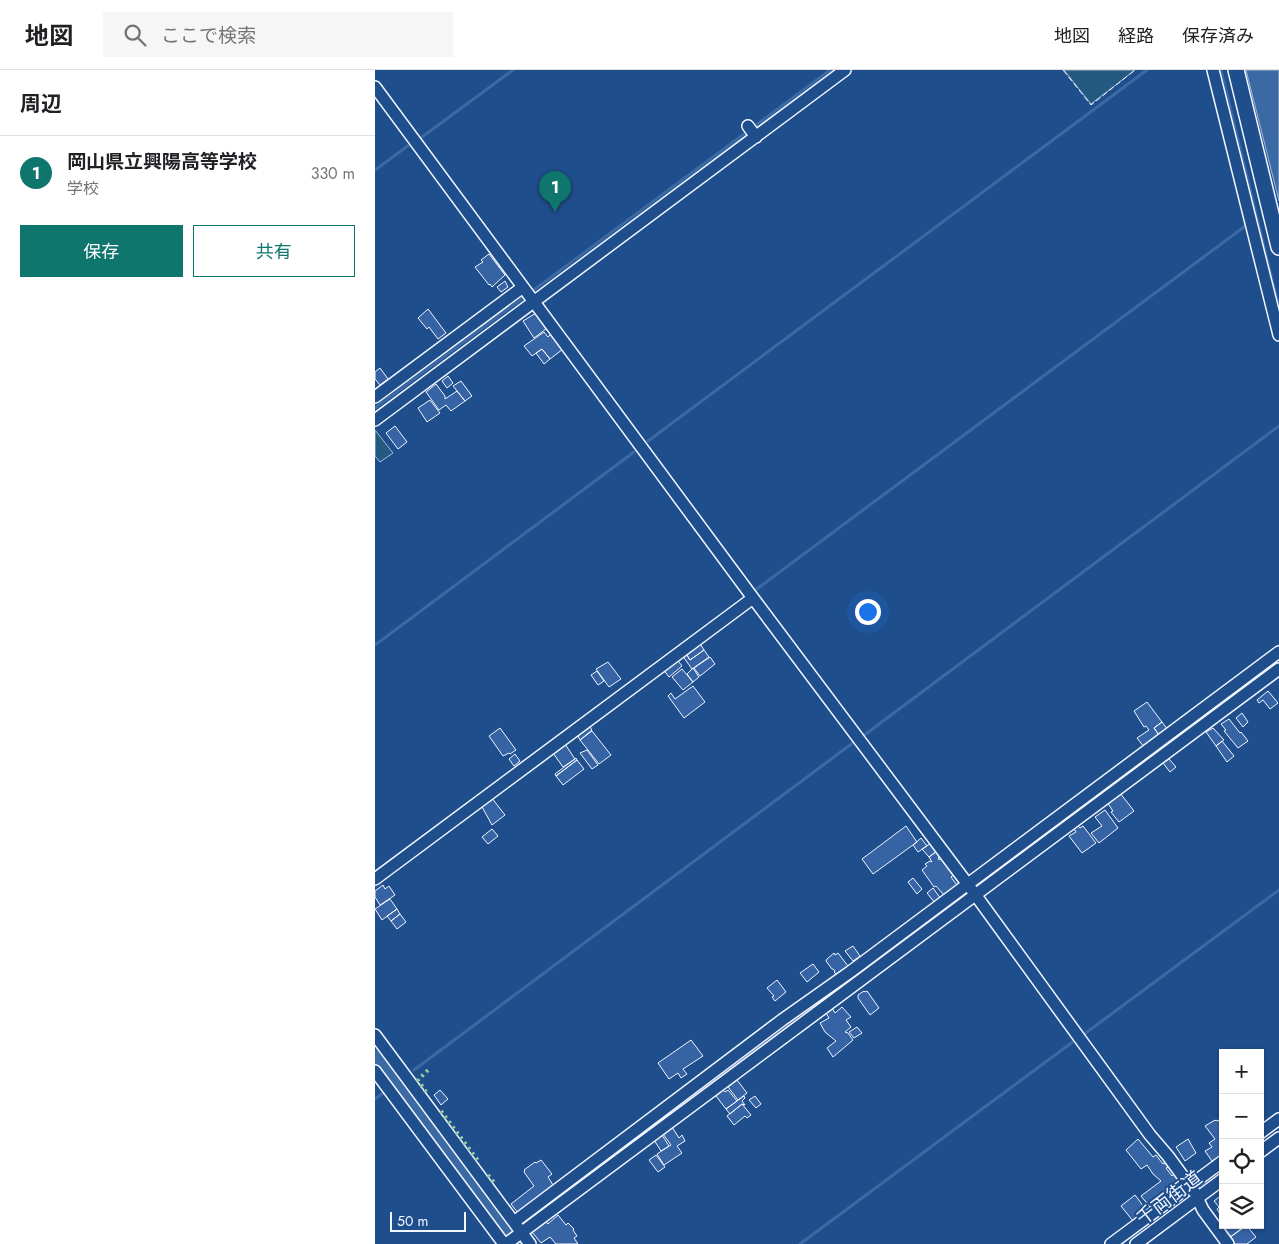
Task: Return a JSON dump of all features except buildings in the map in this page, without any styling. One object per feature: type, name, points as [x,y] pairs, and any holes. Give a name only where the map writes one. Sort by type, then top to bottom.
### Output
[{"type":"main road","points":[[1236,70],[1279,247]]},
{"type":"street","points":[[375,397],[528,294],[752,132],[845,70]]},
{"type":"street","points":[[1213,70],[1279,336]]},
{"type":"street","points":[[375,87],[971,889],[1150,1135],[1169,1156],[1193,1191],[1203,1210],[1228,1244]]},
{"type":"street","points":[[375,420],[528,294]]},
{"type":"street","points":[[375,879],[753,598]]},
{"type":"street","points":[[375,1035],[396,1088],[504,1242],[520,1234],[1279,652]]},
{"type":"street","points":[[514,1222],[782,1020],[971,889],[1279,669]]},
{"type":"street","points":[[375,1071],[396,1088],[514,1222],[520,1234],[530,1244]]},
{"type":"street","points":[[1264,1130],[1279,1118]]},
{"type":"street","points":[[1264,1149],[1279,1138]]},
{"type":"street","points":[[1111,1244],[1193,1191],[1219,1165]]},
{"type":"street","name":"千両街道","points":[[1135,1244],[1193,1191],[1219,1181]]},
{"type":"shaded area","points":[[1064,70],[1135,70],[1091,104]]},
{"type":"shaded area","points":[[1246,70],[1279,70],[1279,201]]},
{"type":"shaded area","points":[[375,430],[393,453],[380,462],[375,456]]},
{"type":"waterway","points":[[418,140],[513,70]]},
{"type":"waterway","points":[[375,408],[830,70]]},
{"type":"waterway","points":[[648,441],[1147,70]]},
{"type":"waterway","points":[[1221,70],[1279,308]]},
{"type":"waterway","points":[[375,170],[409,145]]},
{"type":"waterway","points":[[754,591],[1248,224]]},
{"type":"waterway","points":[[863,736],[1279,426]]},
{"type":"waterway","points":[[375,645],[634,452]]},
{"type":"waterway","points":[[414,1070],[854,742]]},
{"type":"waterway","points":[[1083,1035],[1279,890]]},
{"type":"waterway","points":[[525,1221],[830,993]]},
{"type":"waterway","points":[[800,1244],[1074,1041]]},
{"type":"waterway","points":[[375,1059],[513,1244]]},
{"type":"waterway","points":[[391,1087],[398,1081]]},
{"type":"waterway","points":[[375,1099],[386,1091]]},
{"type":"waterway","points":[[503,1238],[510,1232]]},
{"type":"hedge","points":[[426,1092],[418,1080],[430,1068]]},
{"type":"hedge","points":[[441,1111],[479,1162]]},
{"type":"hedge","points":[[488,1175],[496,1185]]},
{"type":"fence","points":[[1063,70],[1091,105],[1135,70]]},
{"type":"place","name":"岡山県立興陽高等学校","points":[[555,212]]}]
